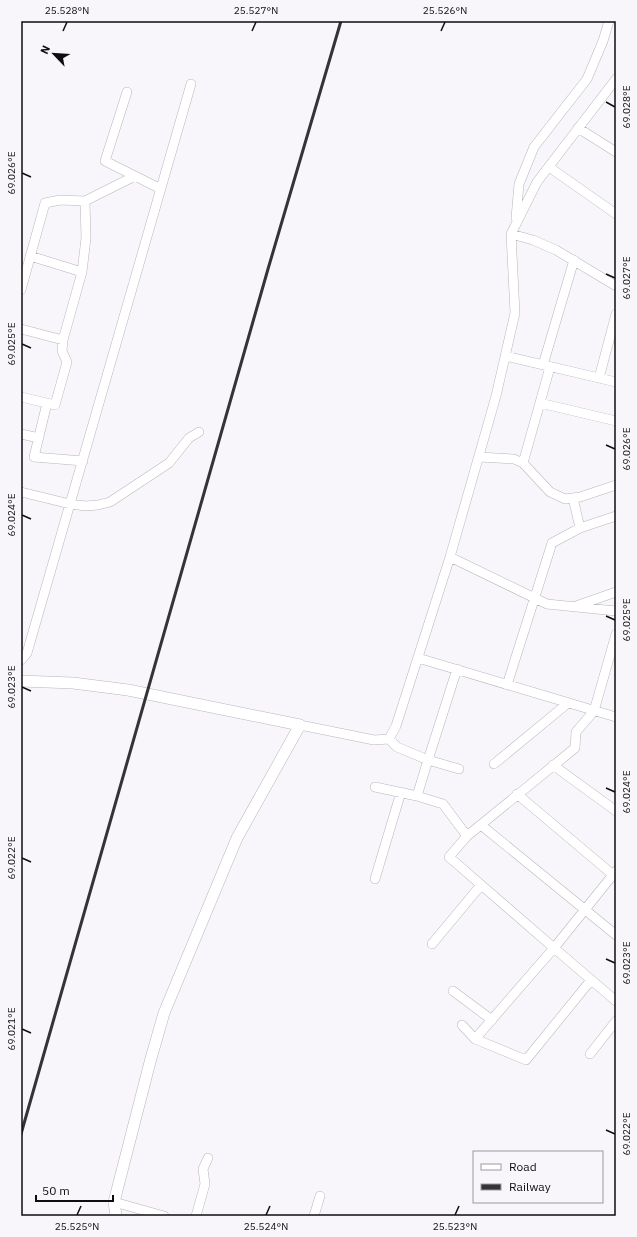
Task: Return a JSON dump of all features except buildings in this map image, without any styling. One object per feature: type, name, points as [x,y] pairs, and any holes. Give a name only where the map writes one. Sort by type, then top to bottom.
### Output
[{"type":"street","points":[[515,224],[519,184],[534,147],[587,79],[603,41],[609,21]]},
{"type":"street","points":[[389,739],[396,726],[450,557],[496,396],[515,313],[511,234],[537,182],[616,79]]},
{"type":"street","points":[[21,660],[27,653],[191,84]]},
{"type":"street","points":[[127,92],[105,161],[161,189]]},
{"type":"street","points":[[578,128],[616,152]]},
{"type":"street","points":[[549,167],[616,214]]},
{"type":"street","points":[[21,290],[45,203],[60,200],[85,201],[135,176]]},
{"type":"street","points":[[21,397],[55,406],[68,362],[62,352],[63,340],[82,272],[86,238],[85,201]]},
{"type":"street","points":[[511,234],[533,240],[556,250],[616,286]]},
{"type":"street","points":[[30,256],[82,272]]},
{"type":"street","points":[[523,463],[540,403],[546,366],[574,260]]},
{"type":"street","points":[[600,378],[616,314]]},
{"type":"street","points":[[21,329],[63,340]]},
{"type":"street","points":[[505,356],[616,382]]},
{"type":"street","points":[[47,403],[34,457],[83,461]]},
{"type":"street","points":[[540,403],[616,421]]},
{"type":"street","points":[[21,492],[70,504],[86,506],[110,502],[169,463],[189,438],[198,432]]},
{"type":"street","points":[[21,434],[38,438]]},
{"type":"street","points":[[479,457],[514,459],[523,463],[550,492],[565,499],[616,485]]},
{"type":"street","points":[[573,498],[580,528]]},
{"type":"street","points":[[507,684],[552,543],[580,528],[616,516]]},
{"type":"street","points":[[450,557],[547,604],[616,611]]},
{"type":"street","points":[[573,607],[616,592]]},
{"type":"street","points":[[616,634],[594,711],[576,732],[575,748],[517,794],[468,836],[448,857],[616,1001]]},
{"type":"street","points":[[418,658],[616,717]]},
{"type":"street","points":[[417,796],[457,669]]},
{"type":"street","points":[[21,681],[73,683],[128,690],[374,740],[389,739]]},
{"type":"street","points":[[494,764],[568,703]]},
{"type":"street","points":[[116,1216],[114,1202],[164,1013],[237,838],[300,725]]},
{"type":"street","points":[[389,739],[397,748],[428,760],[460,769]]},
{"type":"street","points":[[553,765],[616,811]]},
{"type":"street","points":[[376,787],[417,796],[443,804],[468,836]]},
{"type":"street","points":[[375,879],[401,792]]},
{"type":"street","points":[[475,1039],[554,948],[614,872],[517,794]]},
{"type":"street","points":[[481,825],[585,908],[616,935]]},
{"type":"street","points":[[432,944],[481,885]]},
{"type":"street","points":[[462,1025],[475,1039],[526,1060],[591,980]]},
{"type":"street","points":[[453,991],[492,1020]]},
{"type":"street","points":[[590,1054],[616,1022]]},
{"type":"street","points":[[196,1216],[205,1184],[203,1169],[208,1158]]},
{"type":"street","points":[[314,1216],[320,1196]]},
{"type":"street","points":[[114,1202],[164,1216]]},
{"type":"railway","points":[[21,1134],[268,269],[341,21]]}]
